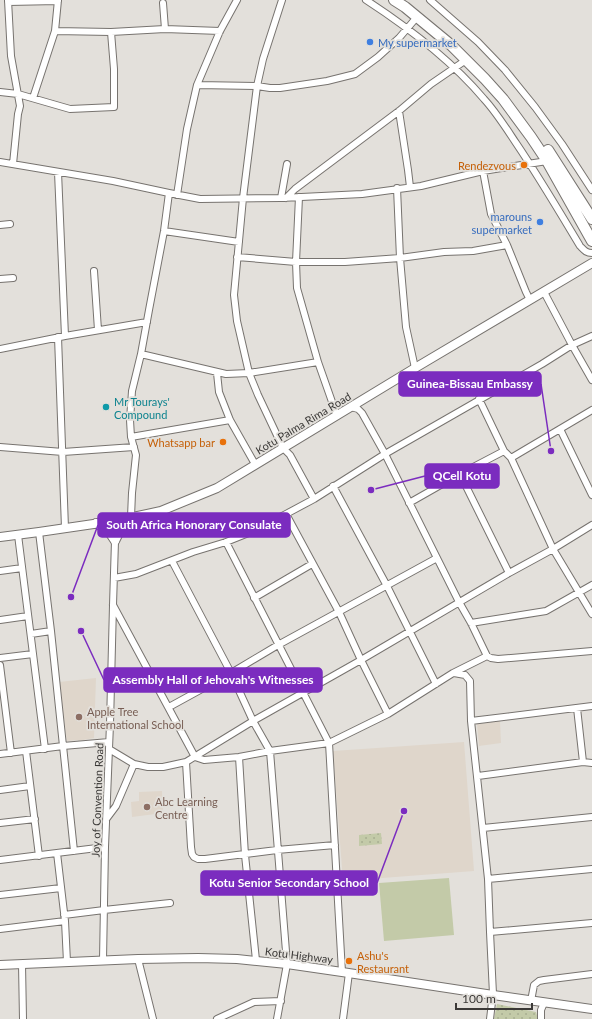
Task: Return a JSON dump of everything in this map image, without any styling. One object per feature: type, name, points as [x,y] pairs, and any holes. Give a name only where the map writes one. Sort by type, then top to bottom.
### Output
[{"type":"main road","points":[[394,0],[405,7],[451,45],[503,99],[532,137],[592,241]]},
{"type":"main road","points":[[407,0],[455,40],[490,74],[508,95],[537,133],[592,219]]},
{"type":"street","points":[[177,195],[187,129],[197,85],[220,31],[237,0]]},
{"type":"street","points":[[282,0],[263,59],[257,86],[243,198],[234,295],[237,321],[249,373],[283,448],[290,455],[314,499]]},
{"type":"street","points":[[366,0],[408,28],[455,68],[485,99],[530,164],[580,246],[584,251],[592,253]]},
{"type":"street","points":[[430,0],[478,42],[509,75],[535,107],[592,190]]},
{"type":"street","points":[[13,164],[20,106],[11,56],[8,1],[58,1],[55,32],[33,98]]},
{"type":"street","points":[[163,3],[166,29]]},
{"type":"street","points":[[197,85],[286,88],[327,81],[355,74],[378,57],[399,38],[417,17]]},
{"type":"street","points":[[55,32],[111,32],[166,29],[220,31]]},
{"type":"street","points":[[0,92],[18,94],[70,109],[114,107],[114,70],[111,32]]},
{"type":"street","points":[[283,198],[399,112],[431,84],[466,60]]},
{"type":"street","points":[[399,112],[410,187]]},
{"type":"street","points":[[0,162],[113,181],[200,199],[283,198],[362,194],[396,188],[421,186],[483,171],[547,161]]},
{"type":"street","points":[[283,198],[287,164]]},
{"type":"street","points":[[483,171],[491,214],[507,245],[530,300]]},
{"type":"street","points":[[58,172],[65,336]]},
{"type":"street","points":[[396,188],[406,327],[415,368]]},
{"type":"street","points":[[96,523],[109,532],[115,541],[119,533],[132,517],[132,493],[136,455],[131,437],[130,420],[132,391],[147,322],[164,231],[169,193]]},
{"type":"street","points":[[299,197],[296,262],[297,288],[318,362],[337,416]]},
{"type":"street","points":[[0,225],[10,224]]},
{"type":"street","points":[[164,231],[239,242]]},
{"type":"street","points":[[237,257],[296,262],[345,262],[400,258],[444,252],[473,251],[507,245]]},
{"type":"street","name":"Kotu Palma Rima Road","points":[[0,537],[114,521],[161,511],[217,488],[592,263]]},
{"type":"street","points":[[94,271],[98,330]]},
{"type":"street","points":[[0,279],[12,278]]},
{"type":"street","points":[[544,292],[592,380]]},
{"type":"street","points":[[0,349],[58,337],[147,322]]},
{"type":"street","points":[[114,578],[136,574],[251,532],[314,499],[385,454],[572,345],[592,336]]},
{"type":"street","points":[[58,337],[65,528]]},
{"type":"street","points":[[141,354],[226,374],[249,373],[318,362]]},
{"type":"street","points":[[217,373],[219,392],[230,420],[255,464]]},
{"type":"street","points":[[479,399],[504,451],[511,458],[553,549],[592,614]]},
{"type":"street","points":[[352,407],[362,412],[385,454],[408,503],[471,623],[486,656],[498,659],[592,651]]},
{"type":"street","points":[[511,458],[592,410]]},
{"type":"street","points":[[131,437],[230,420]]},
{"type":"street","points":[[560,429],[592,495]]},
{"type":"street","points":[[0,446],[63,452],[134,447]]},
{"type":"street","points":[[408,503],[504,451]]},
{"type":"street","points":[[460,474],[509,573]]},
{"type":"street","points":[[334,486],[387,586],[436,684]]},
{"type":"street","points":[[286,514],[339,612],[388,714]]},
{"type":"street","name":"Joy of Convention Road","points":[[103,960],[105,847],[114,606],[114,521]]},
{"type":"street","points":[[109,749],[134,764],[148,767],[163,767],[186,762],[253,720],[304,693],[592,525]]},
{"type":"street","points":[[39,532],[74,851]]},
{"type":"street","points":[[18,534],[44,749]]},
{"type":"street","points":[[226,542],[329,743],[335,845],[346,972],[343,1019]]},
{"type":"street","points":[[169,707],[278,645],[437,558]]},
{"type":"street","points":[[172,561],[270,751],[287,964],[278,1019]]},
{"type":"street","points":[[254,598],[312,564]]},
{"type":"street","points":[[0,570],[22,568]]},
{"type":"street","points":[[471,623],[546,612],[592,585]]},
{"type":"street","points":[[114,606],[195,757],[204,760],[240,757],[270,751],[329,743],[388,714],[453,673],[486,656]]},
{"type":"street","points":[[0,620],[28,616]]},
{"type":"street","points":[[31,634],[51,631]]},
{"type":"street","points":[[0,658],[33,654]]},
{"type":"street","points":[[0,665],[11,753]]},
{"type":"street","points":[[470,665],[472,721],[488,879],[493,995],[490,1019]]},
{"type":"street","points":[[453,673],[465,676],[470,681]]},
{"type":"street","points":[[472,721],[592,706]]},
{"type":"street","points":[[577,708],[583,762]]},
{"type":"street","points":[[0,754],[109,742]]},
{"type":"street","points":[[26,751],[39,856]]},
{"type":"street","points":[[240,757],[245,854],[256,960]]},
{"type":"street","points":[[186,762],[191,847],[194,858],[209,859],[277,850],[335,845]]},
{"type":"street","points":[[478,776],[583,762],[592,763]]},
{"type":"street","points":[[106,819],[116,806],[134,764]]},
{"type":"street","points":[[0,790],[30,786]]},
{"type":"street","points":[[483,828],[592,817]]},
{"type":"street","points":[[0,823],[35,819]]},
{"type":"street","points":[[0,860],[105,847]]},
{"type":"street","points":[[57,853],[65,918],[68,962]]},
{"type":"street","points":[[488,879],[592,869]]},
{"type":"street","points":[[0,895],[61,888]]},
{"type":"street","points":[[0,929],[104,910],[170,903]]},
{"type":"street","points":[[490,932],[592,923]]},
{"type":"street","name":"Kotu Highway","points":[[0,965],[138,959],[198,958],[256,960],[346,972],[592,1010]]},
{"type":"street","points":[[138,959],[153,1019]]},
{"type":"street","points":[[22,964],[23,1019]]},
{"type":"street","points":[[531,1001],[534,985],[539,981],[592,974]]},
{"type":"street","points":[[217,1019],[225,1017],[254,1002],[281,1001]]},
{"type":"street","points":[[541,1019],[541,1010],[544,1003]]},
{"type":"shaded area","name":"Apple Tree International School","points":[[96,678],[94,738],[78,741],[67,741],[59,682]]},
{"type":"shaded area","points":[[500,721],[501,743],[479,746],[477,724]]},
{"type":"shaded area","points":[[464,742],[474,871],[343,881],[333,751]]},
{"type":"shaded area","name":"Abc Learning Centre","points":[[162,791],[163,813],[132,817],[131,802],[139,801],[139,792]]},
{"type":"green space","points":[[381,833],[382,844],[359,846],[359,835]]},
{"type":"green space","points":[[449,878],[454,935],[384,941],[379,883]]},
{"type":"green space","points":[[497,1004],[536,1012],[538,1019],[494,1019]]},
{"type":"place","name":"My supermarket","points":[[370,42]]},
{"type":"place","name":"Rendezvous","points":[[524,165]]},
{"type":"place","name":"marouns supermarket","points":[[540,222]]},
{"type":"place","name":"Mr Tourays' Compound","points":[[106,407]]},
{"type":"place","name":"Whatsapp bar","points":[[223,442]]},
{"type":"place","name":"Guinea-Bissau Embassy","points":[[551,451]]},
{"type":"place","name":"QCell Kotu","points":[[371,490]]},
{"type":"place","name":"South Africa Honorary Consulate","points":[[71,597]]},
{"type":"place","name":"Assembly Hall of Jehovah's Witnesses","points":[[81,631]]},
{"type":"place","name":"Apple Tree International School","points":[[79,717]]},
{"type":"place","name":"Abc Learning Centre","points":[[147,807]]},
{"type":"place","name":"Kotu Senior Secondary School","points":[[404,811]]},
{"type":"place","name":"Ashu's Restaurant","points":[[349,961]]}]
